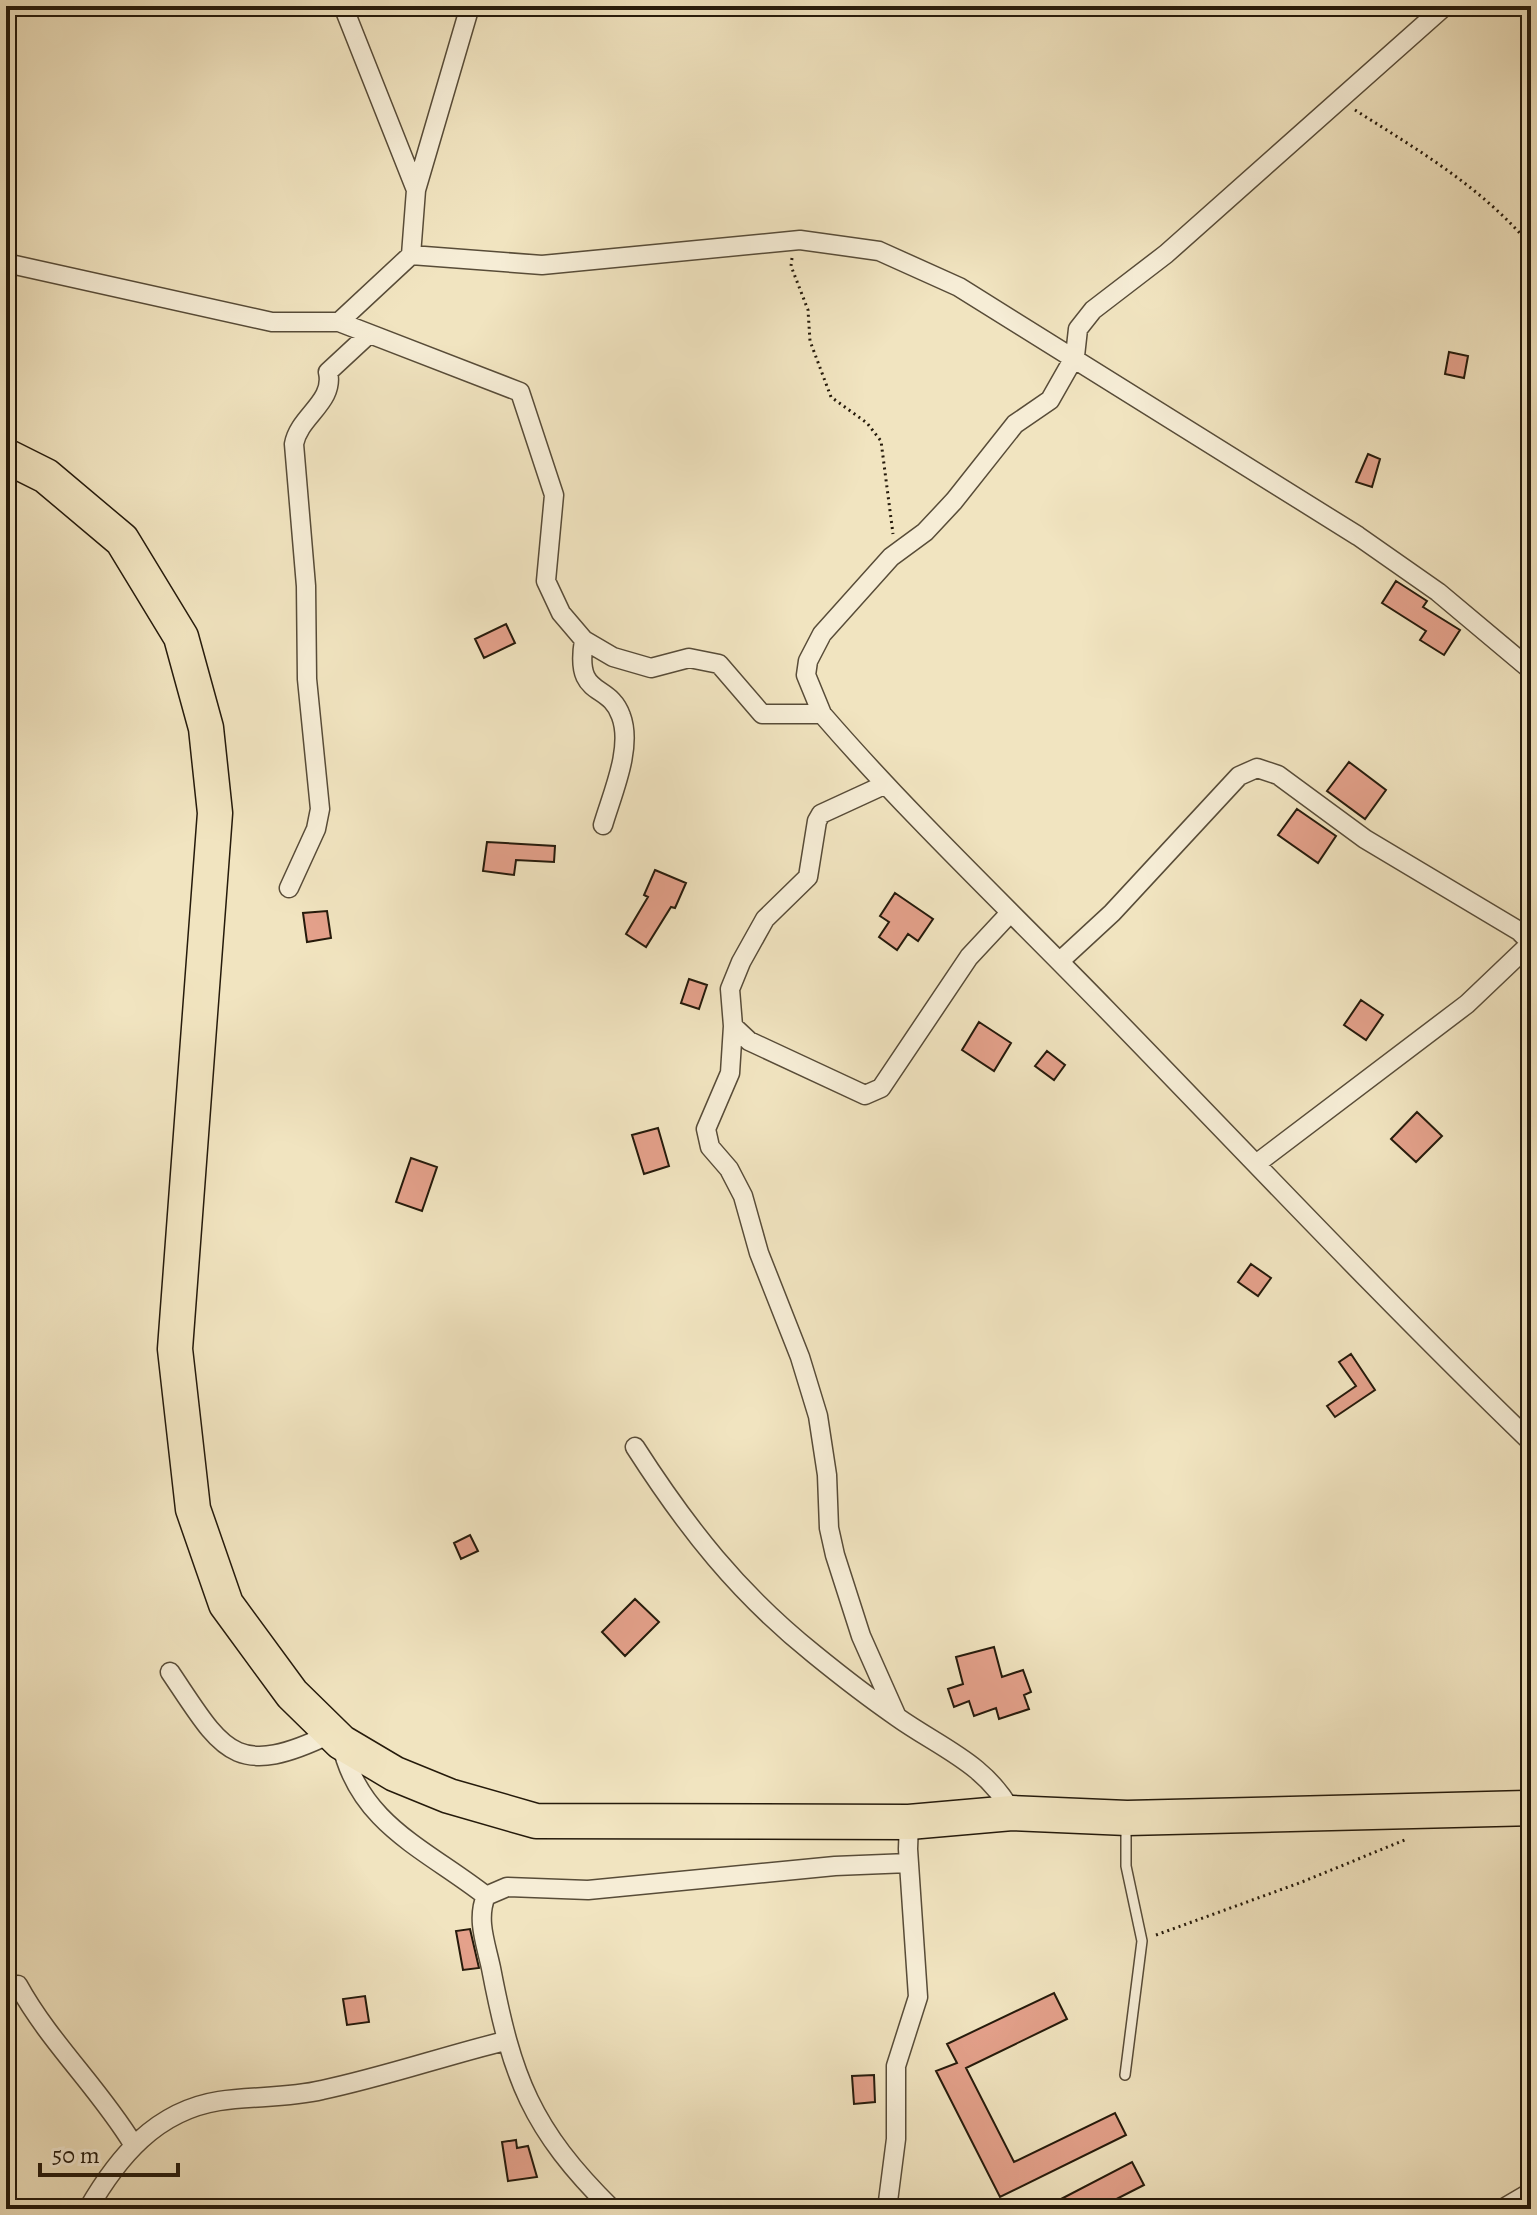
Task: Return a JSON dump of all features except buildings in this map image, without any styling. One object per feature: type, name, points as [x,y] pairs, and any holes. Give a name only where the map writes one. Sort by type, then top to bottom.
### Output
[{"type":"highway","points":[[6,456],[46,476],[122,540],[181,637],[206,728],[215,813],[175,1349],[193,1509],[226,1604],[292,1694],[336,1738],[395,1774],[449,1796],[536,1821],[909,1822],[1012,1813],[1127,1818],[1531,1808]]},
{"type":"street","points":[[343,6],[416,190]]},
{"type":"street","points":[[339,322],[411,255],[416,190],[470,6]]},
{"type":"street","points":[[1445,6],[1166,254],[1093,310],[1078,329],[1075,356],[1050,400],[1015,424],[945,512],[925,532],[891,557],[871,583],[836,614],[811,653],[806,675],[822,714],[884,785],[1060,961],[1432,1347],[1531,1442]]},
{"type":"street","points":[[411,255],[542,265],[800,240],[879,251],[959,287],[1075,356],[1151,409],[1396,561],[1531,670]]},
{"type":"street","points":[[6,263],[272,322],[339,322],[520,392],[554,495],[546,581],[561,613],[584,640],[613,657],[651,668],[689,658],[719,664],[762,714],[822,714]]},
{"type":"street","points":[[289,888],[316,829],[320,809],[307,679],[306,586],[294,444],[299,429],[328,388],[328,372],[369,334]]},
{"type":"street","points":[[584,640],[582,671],[596,691],[620,712],[624,727],[620,763],[603,825]]},
{"type":"street","points":[[1060,961],[1112,913],[1239,776],[1257,768],[1278,775],[1365,839],[1519,931],[1531,943],[1467,1004],[1256,1164]]},
{"type":"street","points":[[884,785],[821,814],[817,821],[808,877],[765,919],[741,962],[730,989],[733,1026],[730,1073],[706,1129],[708,1138],[743,1196],[759,1253],[800,1357],[818,1416],[827,1475],[829,1528],[835,1555],[861,1636],[897,1717]]},
{"type":"street","points":[[733,1026],[749,1041],[839,1086],[865,1095],[873,1092],[881,1088],[895,1071],[969,957],[1010,913]]},
{"type":"street","points":[[635,1447],[693,1534],[726,1574],[784,1629],[897,1717],[977,1767],[991,1780],[1012,1813]]},
{"type":"street","points":[[170,1672],[216,1740],[238,1753],[281,1755],[336,1738],[346,1768],[367,1803],[403,1840],[486,1896]]},
{"type":"street","points":[[887,2209],[896,2139],[896,2066],[918,1997],[909,1822]]},
{"type":"street","points":[[486,1896],[507,1887],[588,1890],[835,1866],[909,1863]]},
{"type":"street","points":[[486,1896],[481,1918],[505,2041],[525,2093],[559,2153],[612,2209]]},
{"type":"street","points":[[18,1985],[36,2019],[82,2070],[133,2144]]},
{"type":"street","points":[[88,2209],[133,2144],[159,2123],[217,2102],[312,2092],[505,2041]]},
{"type":"street","points":[[1502,2209],[1531,2192]]},
{"type":"lane","points":[[1125,2075],[1142,1941],[1126,1866],[1127,1818]]},
{"type":"path","points":[[1341,101],[1503,212],[1531,246]]},
{"type":"path","points":[[800,240],[791,266],[803,291],[810,341],[820,372],[831,397],[876,432],[884,453],[893,514],[891,557]]},
{"type":"path","points":[[1142,1941],[1315,1878],[1418,1834]]}]
